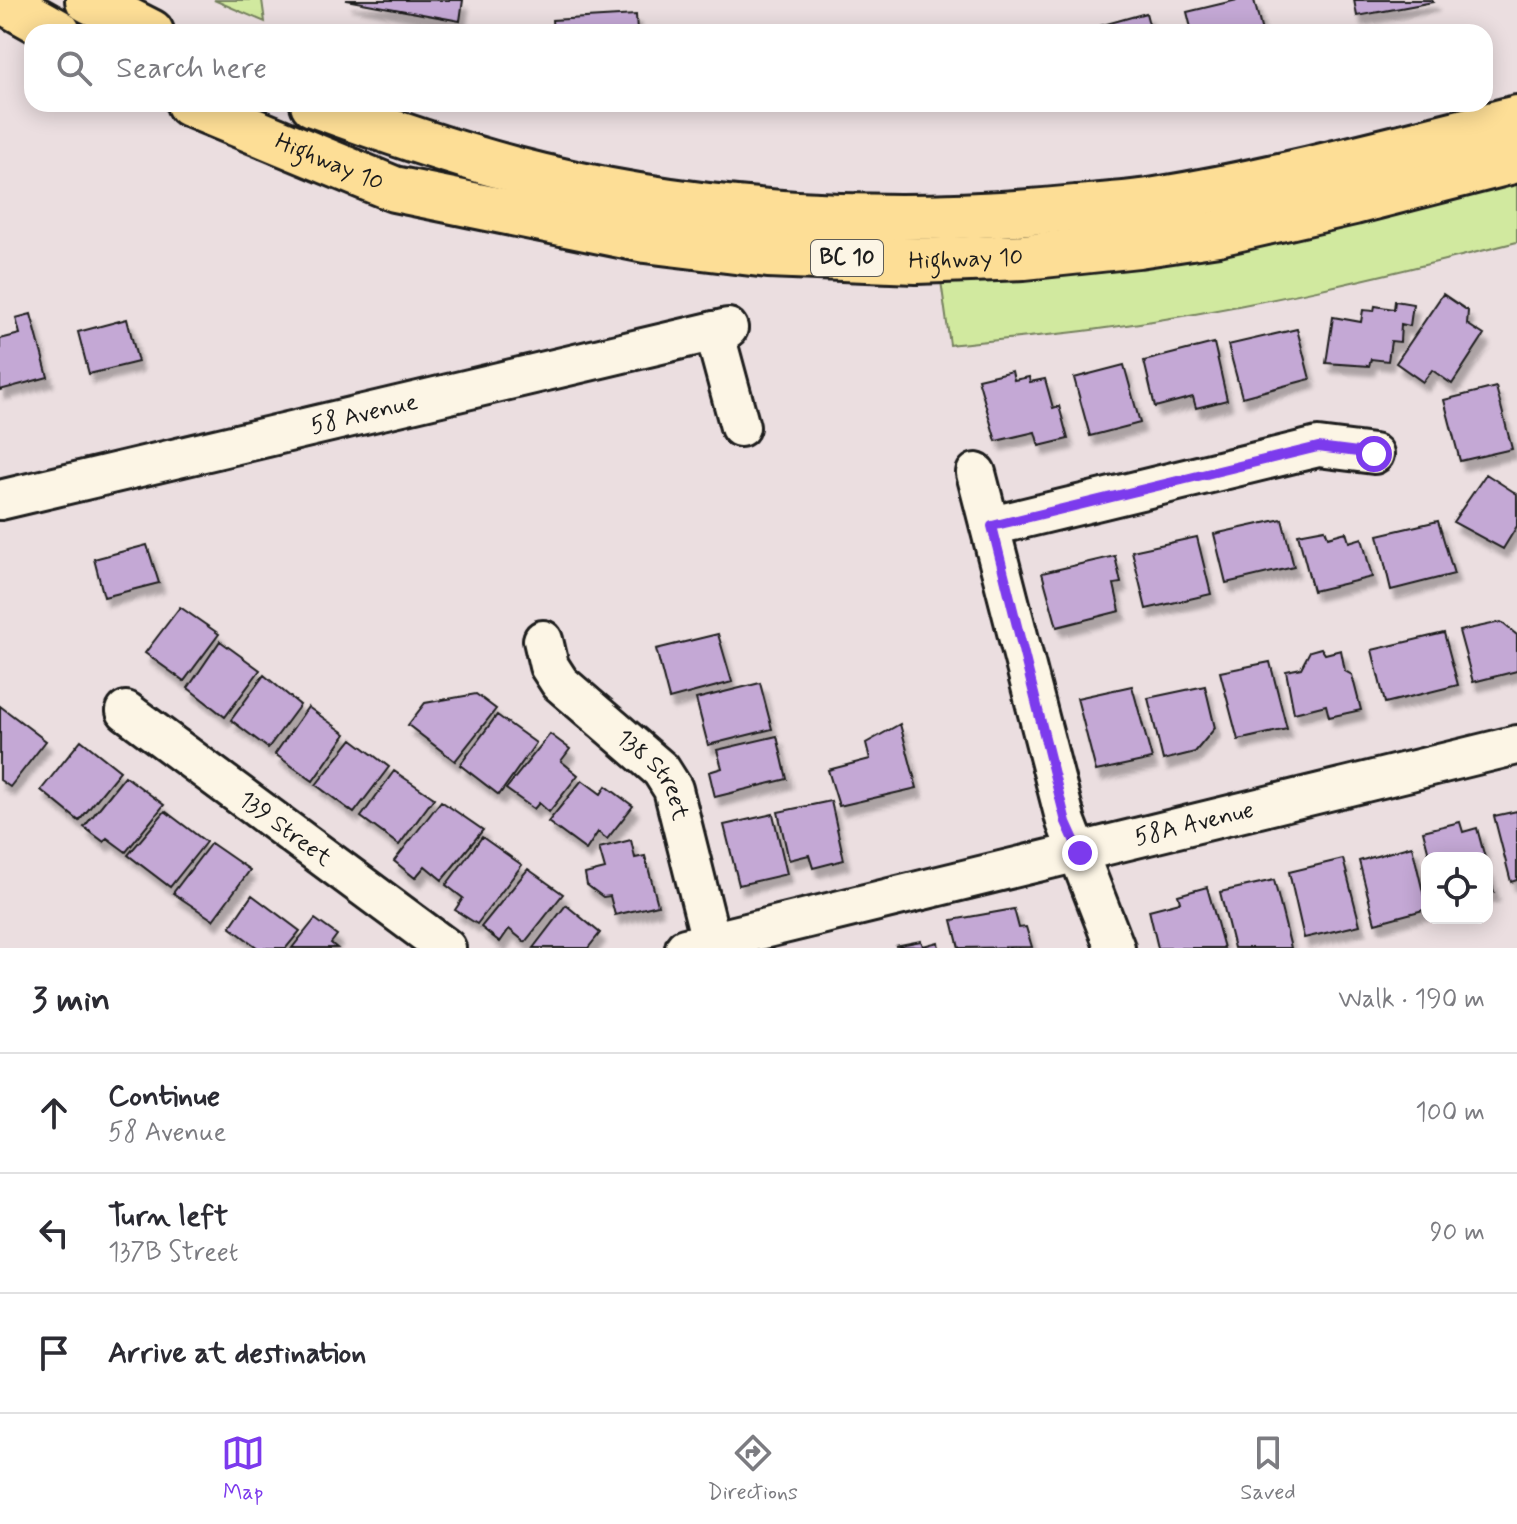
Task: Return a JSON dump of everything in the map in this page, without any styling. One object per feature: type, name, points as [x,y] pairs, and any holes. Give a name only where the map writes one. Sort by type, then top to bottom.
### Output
[{"type":"highway","points":[[1,0],[44,24]]},
{"type":"highway","points":[[88,0],[135,24]]},
{"type":"highway","name":"Highway 10","points":[[208,112],[394,189],[645,240],[768,255],[857,259],[916,261],[1024,257],[1138,245],[1218,233],[1517,160]]},
{"type":"highway","name":"Highway 10","points":[[335,112],[383,130],[513,169],[642,196],[777,212],[914,218],[1019,214],[1154,200],[1343,162],[1517,118]]},
{"type":"street","name":"58 Avenue","points":[[0,500],[721,330],[740,427]]},
{"type":"street","points":[[992,526],[1318,447],[1374,454]]},
{"type":"street","points":[[976,473],[1066,822],[1115,948]]},
{"type":"street","name":"138 Street","points":[[543,640],[549,666],[560,683],[661,770],[673,789],[698,944]]},
{"type":"street","name":"139 Street","points":[[126,711],[446,948]]},
{"type":"street","name":"58A Avenue","points":[[698,944],[1517,745]]},
{"type":"green space","points":[[214,0],[262,0],[265,22]]},
{"type":"green space","points":[[1517,180],[1517,242],[1266,301],[1093,330],[950,345],[941,281]]},
{"type":"building","points":[[346,0],[463,0],[460,21]]},
{"type":"building","points":[[1237,0],[1254,0],[1260,24],[1190,24],[1187,12]]},
{"type":"building","points":[[1354,0],[1432,0],[1433,2],[1357,16]]},
{"type":"building","points":[[1146,13],[1149,24],[1107,24]]},
{"type":"building","points":[[636,15],[637,24],[552,24],[552,20]]},
{"type":"building","points":[[1443,294],[1468,311],[1467,324],[1484,335],[1452,384],[1432,370],[1423,382],[1396,363]]},
{"type":"building","points":[[1395,301],[1413,304],[1410,326],[1401,324],[1400,342],[1391,341],[1388,361],[1371,359],[1369,366],[1326,363],[1333,317],[1361,322],[1363,310],[1374,311],[1375,306],[1394,309]]},
{"type":"building","points":[[31,314],[48,377],[0,390],[0,339],[20,334],[16,318]]},
{"type":"building","points":[[127,319],[138,362],[89,374],[78,332]]},
{"type":"building","points":[[1297,329],[1310,379],[1242,397],[1228,345]]},
{"type":"building","points":[[1214,343],[1227,400],[1196,408],[1193,397],[1155,407],[1144,361]]},
{"type":"building","points":[[1124,365],[1140,423],[1090,436],[1074,378]]},
{"type":"building","points":[[1012,371],[1014,380],[1029,377],[1030,382],[1045,379],[1053,408],[1059,406],[1068,439],[1039,446],[1035,432],[996,441],[978,379]]},
{"type":"building","points":[[1496,387],[1512,449],[1460,461],[1444,400]]},
{"type":"building","points":[[1486,474],[1517,494],[1517,526],[1503,549],[1453,522]]},
{"type":"building","points":[[1282,519],[1294,567],[1226,583],[1214,534]]},
{"type":"building","points":[[1438,521],[1454,574],[1391,590],[1378,535]]},
{"type":"building","points":[[1325,529],[1328,537],[1346,532],[1349,542],[1362,538],[1372,577],[1313,591],[1298,534]]},
{"type":"building","points":[[1197,537],[1211,594],[1146,609],[1132,551]]},
{"type":"building","points":[[147,545],[159,583],[104,597],[94,559]]},
{"type":"building","points":[[1115,556],[1121,583],[1114,584],[1120,611],[1057,627],[1042,573]]},
{"type":"building","points":[[180,607],[219,634],[184,681],[145,653]]},
{"type":"building","points":[[1501,622],[1517,635],[1517,671],[1473,682],[1459,631]]},
{"type":"building","points":[[1444,633],[1458,685],[1385,703],[1372,650]]},
{"type":"building","points":[[718,634],[732,682],[669,699],[656,649]]},
{"type":"building","points":[[220,641],[260,670],[225,717],[188,688]]},
{"type":"building","points":[[1321,648],[1325,654],[1341,650],[1345,671],[1352,675],[1361,710],[1329,717],[1326,705],[1294,713],[1286,671],[1301,668],[1310,651]]},
{"type":"building","points":[[1270,662],[1287,729],[1238,740],[1220,672]]},
{"type":"building","points":[[264,675],[300,705],[268,748],[231,720]]},
{"type":"building","points":[[760,683],[772,729],[708,745],[696,699]]},
{"type":"building","points":[[1132,686],[1152,759],[1096,771],[1077,698]]},
{"type":"building","points":[[1205,686],[1215,728],[1195,752],[1163,760],[1148,698]]},
{"type":"building","points":[[476,694],[496,709],[455,761],[408,725],[425,703]]},
{"type":"building","points":[[0,706],[46,741],[10,787],[0,780]]},
{"type":"building","points":[[308,707],[346,734],[313,781],[275,754]]},
{"type":"building","points":[[497,715],[536,743],[499,795],[460,765]]},
{"type":"building","points":[[900,724],[917,788],[839,806],[828,770],[870,759],[866,743]]},
{"type":"building","points":[[550,734],[570,749],[561,761],[578,775],[549,812],[539,803],[534,809],[506,789]]},
{"type":"building","points":[[777,736],[787,779],[715,797],[709,772],[722,768],[717,750]]},
{"type":"building","points":[[352,739],[389,767],[354,813],[316,785]]},
{"type":"building","points":[[81,740],[120,771],[79,821],[41,790]]},
{"type":"building","points":[[394,771],[434,798],[399,845],[361,817]]},
{"type":"building","points":[[125,776],[164,805],[126,852],[107,838],[104,842],[84,827]]},
{"type":"building","points":[[582,780],[601,794],[606,786],[633,806],[607,839],[598,832],[586,850],[548,822]]},
{"type":"building","points":[[441,801],[483,830],[442,880],[425,866],[415,878],[394,861]]},
{"type":"building","points":[[831,801],[844,860],[813,868],[809,855],[789,860],[778,812]]},
{"type":"building","points":[[165,811],[206,842],[170,887],[128,855]]},
{"type":"building","points":[[1517,811],[1517,880],[1511,882],[1494,816]]},
{"type":"building","points":[[773,814],[787,874],[739,885],[724,825]]},
{"type":"building","points":[[1460,822],[1463,832],[1477,828],[1483,852],[1428,852],[1423,831]]},
{"type":"building","points":[[482,837],[522,865],[477,924],[455,910],[463,898],[446,885]]},
{"type":"building","points":[[631,840],[635,858],[645,856],[658,905],[615,915],[610,896],[603,897],[587,885],[585,874],[605,869],[599,848]]},
{"type":"building","points":[[211,843],[250,870],[213,920],[173,893]]},
{"type":"building","points":[[1412,846],[1421,884],[1421,911],[1375,923],[1359,861]]},
{"type":"building","points":[[1343,859],[1360,925],[1304,938],[1289,872]]},
{"type":"building","points":[[528,869],[563,894],[525,942],[509,929],[500,942],[481,927]]},
{"type":"building","points":[[1274,880],[1291,948],[1234,948],[1220,892]]},
{"type":"building","points":[[1207,887],[1224,948],[1158,948],[1149,910],[1180,902],[1178,895]]},
{"type":"building","points":[[252,895],[300,931],[286,948],[258,948],[230,927]]},
{"type":"building","points":[[566,905],[600,933],[588,948],[533,948]]},
{"type":"building","points":[[1014,909],[1019,928],[1026,927],[1032,947],[959,948],[952,920]]},
{"type":"building","points":[[315,919],[337,935],[331,943],[337,948],[292,948]]},
{"type":"building","points":[[921,941],[923,946],[938,942],[939,948],[895,946]]},
{"type":"route","points":[[1080,853],[1066,822],[992,526],[1318,447],[1374,454]]}]
